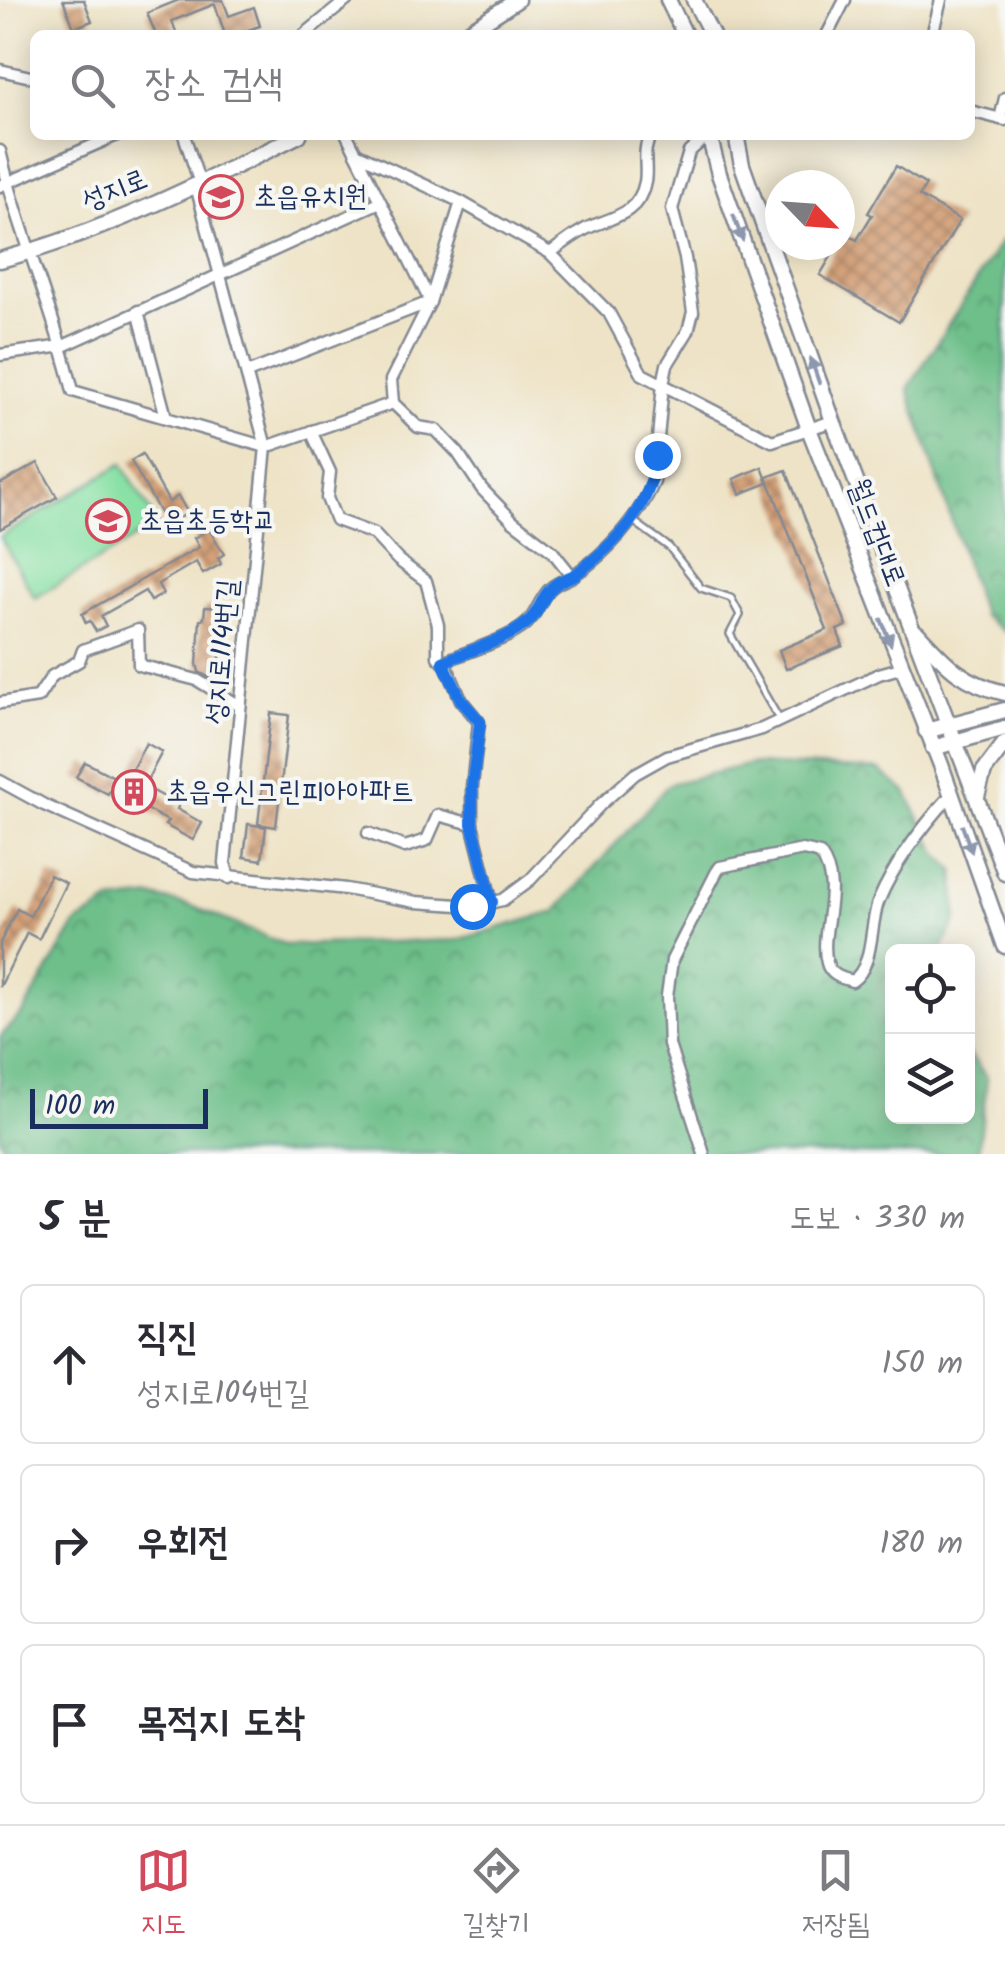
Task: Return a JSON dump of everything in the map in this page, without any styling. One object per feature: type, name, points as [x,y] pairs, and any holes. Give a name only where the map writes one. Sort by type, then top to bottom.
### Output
[{"type":"main road","points":[[471,30],[517,0]]},
{"type":"main road","points":[[668,0],[682,30]]},
{"type":"main road","points":[[694,0],[709,30]]},
{"type":"main road","name":"성지로","points":[[0,260],[198,185],[289,140]]},
{"type":"main road","name":"월드컵대로","points":[[709,140],[809,429],[952,796],[1005,946]]},
{"type":"main road","name":"월드컵대로","points":[[737,140],[742,165],[833,422],[1005,873]]},
{"type":"main road","points":[[911,627],[956,673],[972,683],[1005,693]]},
{"type":"main road","points":[[926,731],[1005,710]]},
{"type":"main road","points":[[933,748],[1005,728]]},
{"type":"main road","points":[[977,797],[984,771],[1005,743]]},
{"type":"street","points":[[310,30],[347,0]]},
{"type":"street","points":[[829,30],[844,0]]},
{"type":"street","points":[[933,30],[941,0]]},
{"type":"street","points":[[0,70],[30,77]]},
{"type":"street","points":[[975,112],[1002,119],[1005,98]]},
{"type":"street","points":[[4,185],[106,140]]},
{"type":"street","name":"성지로114번길","points":[[185,140],[266,447],[226,864],[229,878]]},
{"type":"street","points":[[350,140],[430,302]]},
{"type":"street","points":[[550,253],[589,227],[621,218],[635,204],[645,182],[643,162],[649,140]]},
{"type":"street","points":[[443,662],[517,630],[532,619],[546,592],[572,576],[632,520],[654,482],[662,384],[667,365],[688,331],[692,312],[688,272],[672,209],[689,152],[702,140]]},
{"type":"street","points":[[0,151],[4,185],[62,346],[73,391],[266,447],[393,403]]},
{"type":"street","points":[[356,153],[461,202],[550,253],[609,313],[642,374],[772,441],[833,422]]},
{"type":"street","points":[[0,355],[62,346],[380,202]]},
{"type":"street","points":[[461,202],[430,302],[391,380],[393,403],[418,427],[436,430],[458,453],[482,489],[513,521],[552,551],[572,576]]},
{"type":"street","points":[[247,373],[430,302]]},
{"type":"street","points":[[138,312],[166,417]]},
{"type":"street","points":[[310,432],[330,472],[327,498],[336,520],[374,534],[398,560],[426,581],[438,626],[438,657],[461,700],[480,722],[472,824],[492,902]]},
{"type":"street","points":[[0,703],[38,697],[52,676],[79,661],[83,650],[138,630],[139,665],[198,680],[240,706]]},
{"type":"street","points":[[0,781],[192,872],[472,906],[503,900],[530,880],[600,804],[634,774],[666,756],[780,722],[879,674],[900,668]]},
{"type":"street","points":[[704,1154],[668,1045],[668,996],[672,960],[720,867],[804,850],[820,854],[831,871],[826,962],[838,977],[852,981],[858,978],[868,951],[878,902],[911,845],[952,796]]},
{"type":"street","points":[[368,833],[405,847],[427,840],[438,815],[472,824]]},
{"type":"lane","points":[[632,520],[669,547],[702,588],[732,598],[740,615],[730,634],[780,722]]},
{"type":"green space","points":[[1002,240],[1005,632],[983,616],[908,389]]},
{"type":"green space","points":[[122,464],[158,524],[35,598],[0,537]]},
{"type":"green space","points":[[751,764],[879,770],[906,792],[938,854],[954,870],[957,920],[945,944],[885,944],[885,1124],[975,1124],[975,1062],[987,1078],[978,1154],[8,1154],[0,1139],[0,1037],[24,1011],[76,924],[111,902],[154,897],[194,907],[286,945],[457,940],[555,912],[669,784]]},
{"type":"building","points":[[63,0],[84,0],[92,21],[74,28]]},
{"type":"building","points":[[179,0],[223,0],[229,16],[254,7],[260,26],[223,30],[215,4],[172,21],[175,30],[154,30],[147,13]]},
{"type":"building","points":[[896,166],[926,185],[919,196],[960,220],[899,322],[820,275],[829,260],[855,260],[855,239],[872,215],[868,213]]},
{"type":"building","points":[[142,454],[169,502],[178,496],[188,513],[167,525],[131,461]]},
{"type":"building","points":[[38,463],[57,497],[0,529],[0,484]]},
{"type":"building","points":[[762,467],[768,483],[740,494],[734,479]]},
{"type":"building","points":[[786,470],[847,626],[837,630],[843,646],[786,669],[779,650],[827,630],[767,477]]},
{"type":"building","points":[[209,529],[224,554],[218,558],[221,564],[203,574],[196,562],[158,584],[163,594],[151,601],[145,591],[101,616],[106,626],[96,631],[90,621],[86,623],[82,614],[199,547],[194,538]]},
{"type":"building","points":[[205,607],[224,608],[218,682],[199,672],[197,664],[200,620],[204,618]]},
{"type":"building","points":[[271,713],[289,715],[276,827],[258,824]]},
{"type":"building","name":"초읍우신그린피아아파트","points":[[146,743],[162,752],[144,786],[202,823],[193,840],[165,825],[168,821],[76,777],[85,762],[116,778],[118,774],[127,779]]},
{"type":"building","points":[[248,824],[266,827],[262,860],[244,857]]},
{"type":"building","points":[[50,875],[66,883],[39,939],[27,933],[0,987],[0,943],[17,909],[30,916]]},
{"type":"place","name":"초읍유치원","points":[[221,197]]},
{"type":"place","name":"초읍초등학교","points":[[108,521]]},
{"type":"place","name":"초읍우신그린피아아파트","points":[[134,792]]},
{"type":"route","points":[[472,906],[492,902],[472,824],[480,722],[461,700],[443,662],[517,630],[532,619],[546,592],[600,553],[636,515],[654,482],[657,455]]}]
